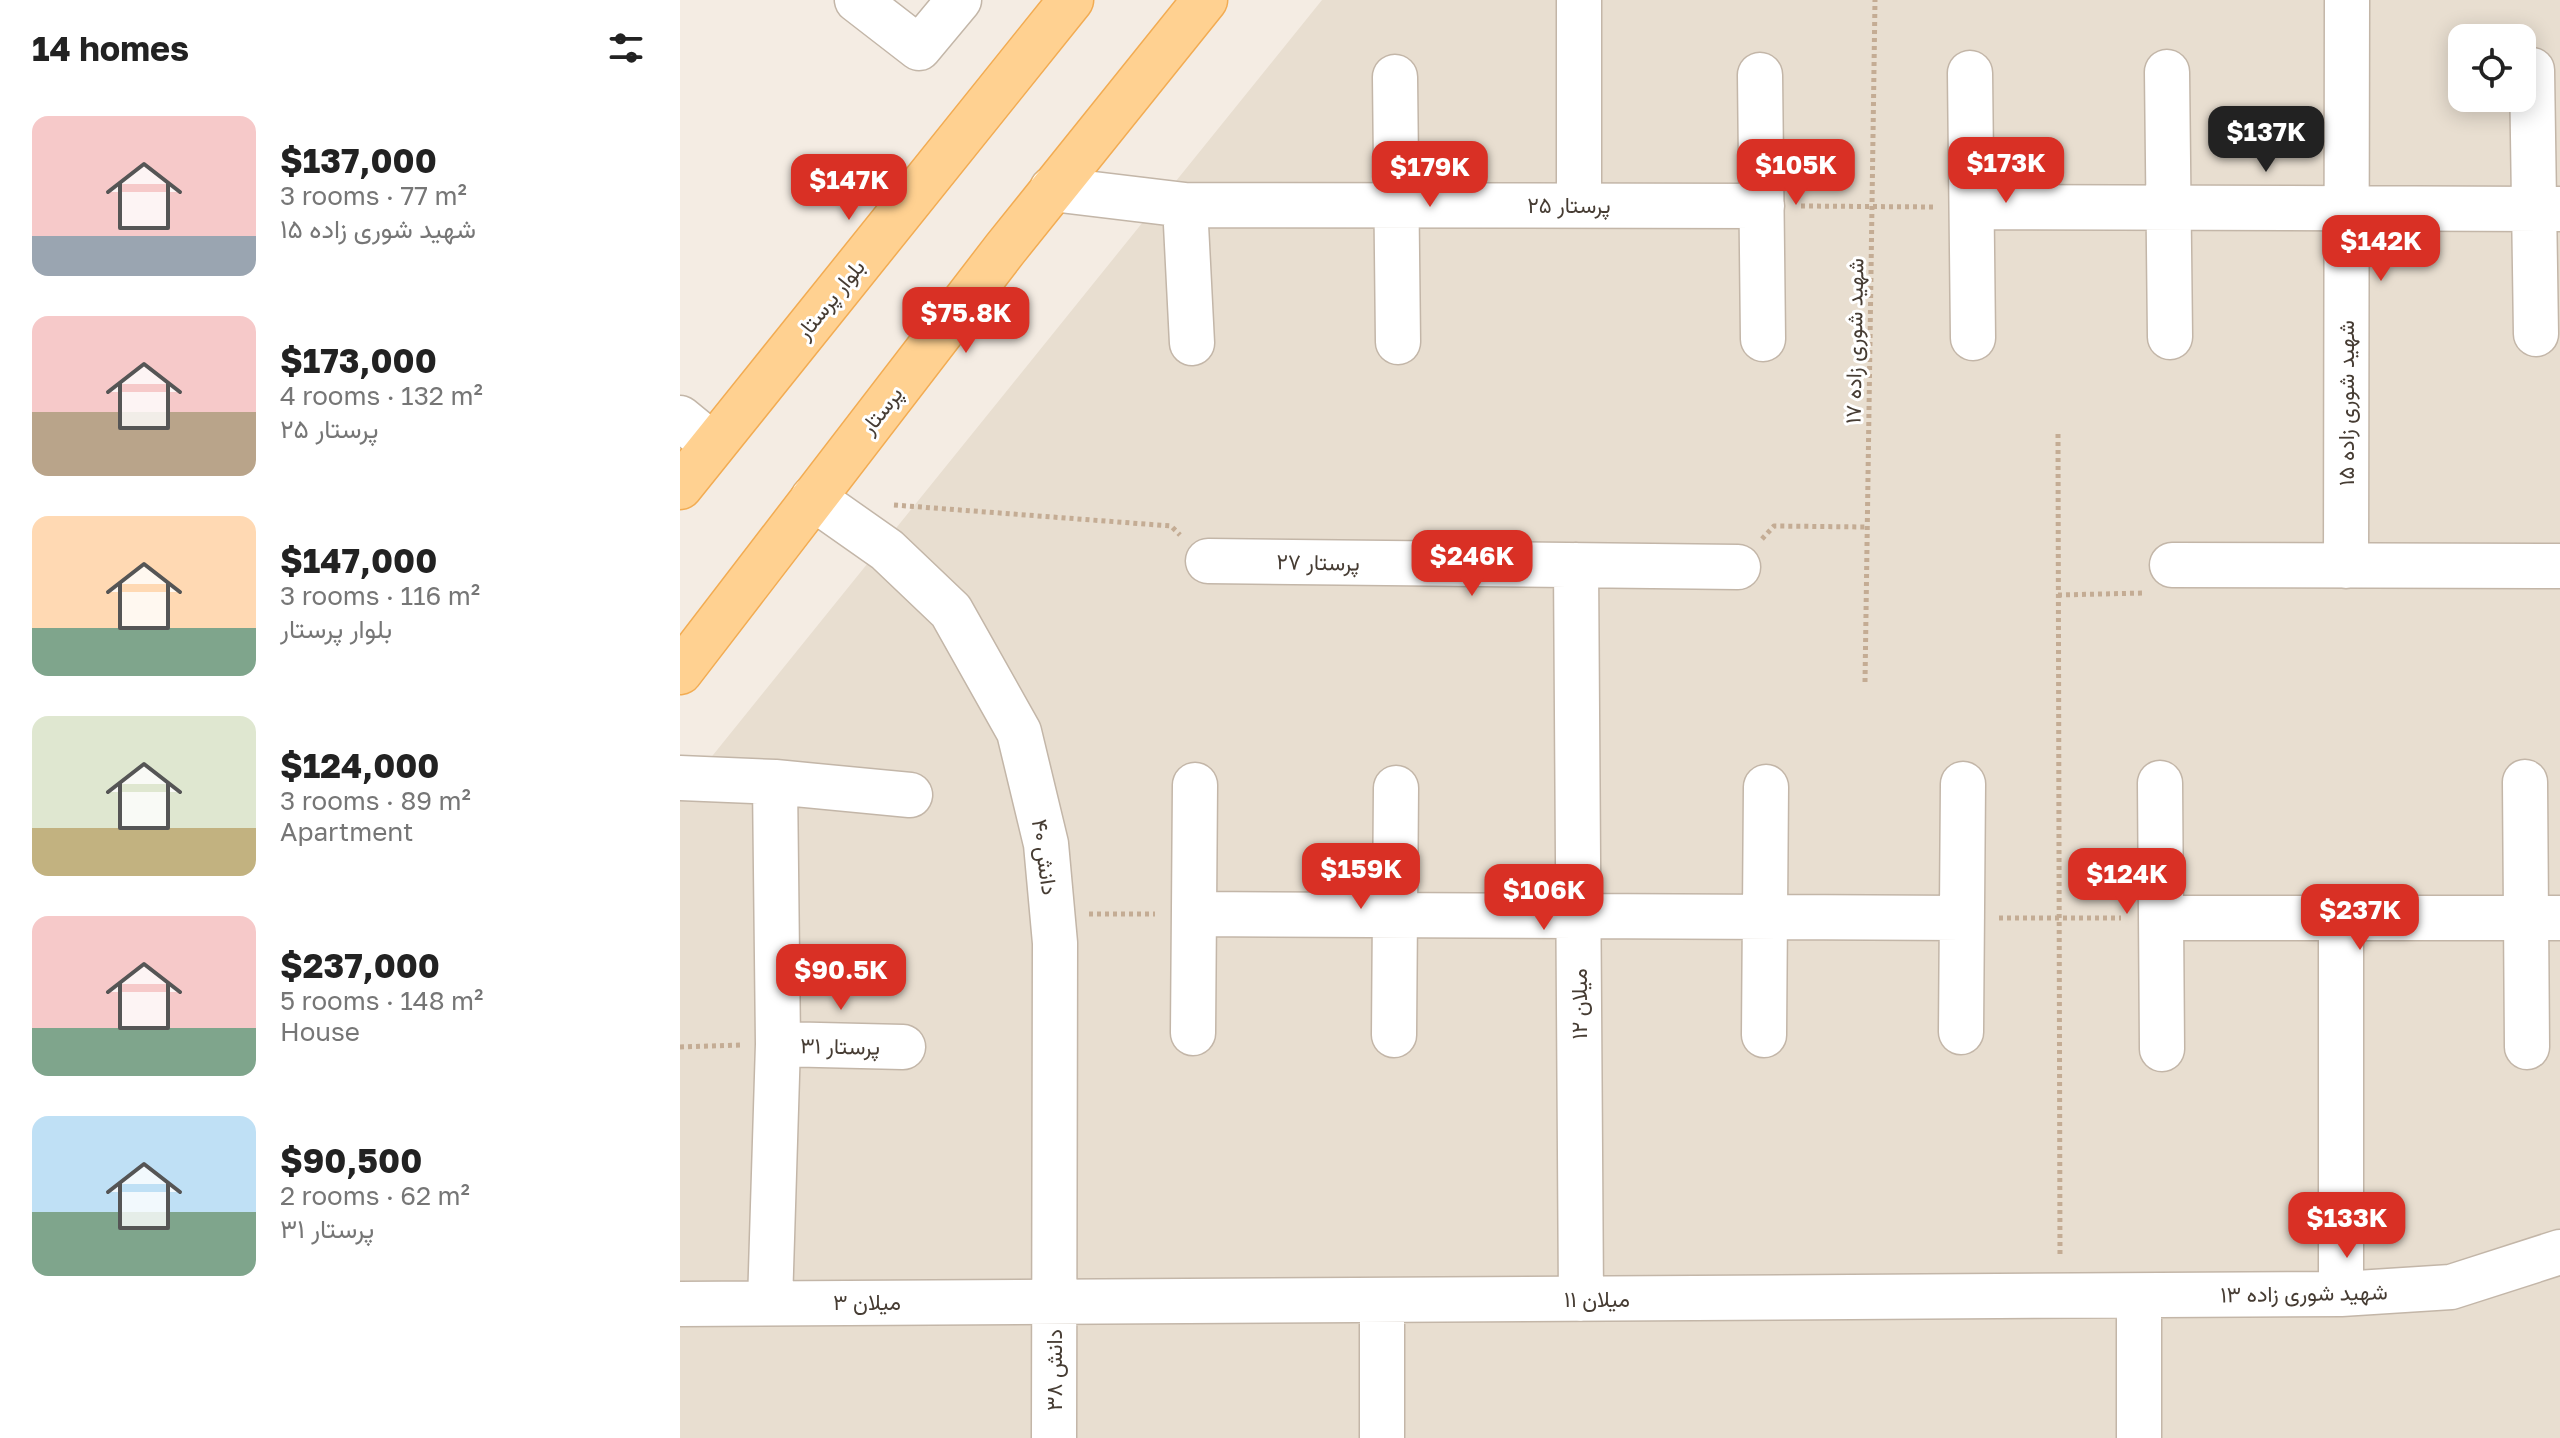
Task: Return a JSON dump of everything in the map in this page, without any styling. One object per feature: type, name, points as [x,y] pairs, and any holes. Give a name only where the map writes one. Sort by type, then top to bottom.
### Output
[{"type":"main road","name":"بلوار پرستار","points":[[680,487],[1071,0]]},
{"type":"main road","name":"پرستار","points":[[680,672],[1052,189],[1205,0]]},
{"type":"street","points":[[857,0],[919,48],[959,0]]},
{"type":"street","points":[[1579,0],[1579,205]]},
{"type":"street","name":"شهید شوری زاده ۱۵","points":[[2346,566],[2347,0]]},
{"type":"street","points":[[2167,72],[2170,337]]},
{"type":"street","points":[[1970,73],[1973,338]]},
{"type":"street","points":[[1760,75],[1763,339]]},
{"type":"street","points":[[1395,77],[1398,342]]},
{"type":"street","points":[[2536,107],[2547,209],[2536,334]]},
{"type":"street","name":"پرستار ۲۵","points":[[1052,189],[1185,205],[1762,206]]},
{"type":"street","points":[[1185,205],[1192,343]]},
{"type":"street","points":[[1972,207],[2547,209]]},
{"type":"street","points":[[680,418],[713,445]]},
{"type":"street","name":"دانش ۴۰","points":[[813,498],[887,550],[951,611],[1019,732],[1046,844],[1052,915],[1054,1301]]},
{"type":"street","name":"پرستار ۲۷","points":[[1208,561],[1738,567]]},
{"type":"street","name":"میلان ۱۲","points":[[1576,565],[1581,1299]]},
{"type":"street","points":[[2172,565],[2560,566]]},
{"type":"street","points":[[680,778],[775,782],[910,795]]},
{"type":"street","points":[[770,1303],[778,1044],[775,782]]},
{"type":"street","points":[[2525,782],[2543,918],[2527,1047]]},
{"type":"street","points":[[2160,783],[2162,1049]]},
{"type":"street","points":[[1961,1032],[1963,784]]},
{"type":"street","points":[[1193,1033],[1195,785]]},
{"type":"street","points":[[1764,1035],[1766,787]]},
{"type":"street","points":[[1394,1035],[1396,788]]},
{"type":"street","points":[[1194,914],[1962,918]]},
{"type":"street","points":[[2161,918],[2543,918]]},
{"type":"street","points":[[2341,918],[2341,1294]]},
{"type":"street","name":"پرستار ۳‍۱","points":[[778,1044],[903,1047]]},
{"type":"street","name":"شهید شوری زاده ۱۳","points":[[2139,1296],[2341,1294],[2451,1287],[2560,1252]]},
{"type":"street","points":[[2139,1296],[2139,1438]]},
{"type":"street","name":"میلان ۱۱","points":[[1054,1301],[2139,1296]]},
{"type":"street","points":[[1382,1300],[1382,1438]]},
{"type":"street","name":"میلان ۳","points":[[680,1304],[1054,1301]]},
{"type":"street","name":"دانش ۳۸","points":[[1054,1301],[1054,1438]]},
{"type":"path","name":"شهید شوری زاده ۱۷","points":[[1865,682],[1875,0]]},
{"type":"path","points":[[1762,206],[1972,207]]},
{"type":"path","points":[[2058,434],[2060,1296]]},
{"type":"path","points":[[891,504],[1171,526],[1208,561]]},
{"type":"path","points":[[1738,567],[1774,526],[1867,527]]},
{"type":"path","points":[[2058,595],[2160,592],[2172,565]]},
{"type":"path","points":[[1052,915],[1194,914]]},
{"type":"path","points":[[1962,918],[2161,918]]},
{"type":"path","points":[[680,1047],[778,1044]]},
{"type":"shaded area","points":[[1322,0],[2560,0],[2560,1438],[680,1438],[680,796]]}]
